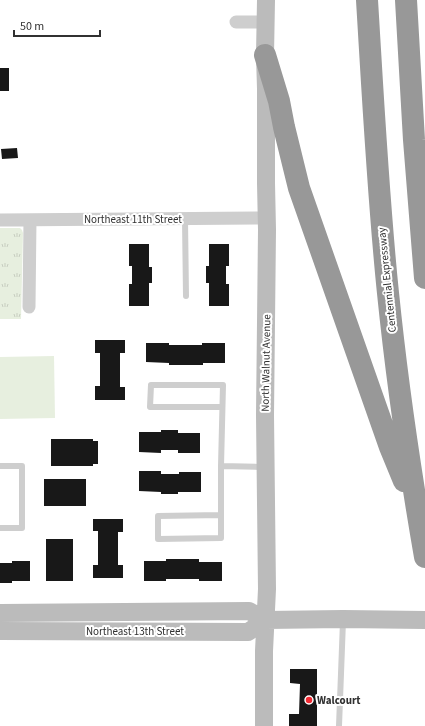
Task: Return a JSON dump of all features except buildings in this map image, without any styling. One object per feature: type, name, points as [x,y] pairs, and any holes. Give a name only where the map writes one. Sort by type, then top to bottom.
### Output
[{"type":"highway","name":"Centennial Expressway","points":[[367,0],[375,144],[388,294],[402,406],[425,558]]},
{"type":"highway","points":[[406,0],[414,140],[425,278]]},
{"type":"highway","points":[[265,55],[279,101],[294,171],[307,212],[390,447],[417,513]]},
{"type":"main road","name":"North Walnut Avenue","points":[[264,726],[264,652],[267,588],[266,0]]},
{"type":"main road","name":"Northeast 13th Street","points":[[0,613],[249,611],[266,620],[425,620]]},
{"type":"main road","points":[[28,613],[28,631]]},
{"type":"main road","name":"Northeast 13th Street","points":[[0,631],[248,632],[266,620]]},
{"type":"street","points":[[236,22],[266,22]]},
{"type":"street","name":"Northeast 11th Street","points":[[0,220],[267,218]]},
{"type":"street","points":[[29,307],[30,220]]},
{"type":"lane","points":[[185,219],[186,296]]},
{"type":"lane","points":[[221,515],[158,516],[158,539],[221,538],[223,385],[151,385],[150,407],[222,407]]},
{"type":"lane","points":[[0,466],[22,466],[22,528],[0,528]]},
{"type":"lane","points":[[222,466],[266,467]]},
{"type":"lane","points":[[339,726],[343,619]]},
{"type":"green space","points":[[0,228],[20,228],[23,233],[21,319],[0,319]]},
{"type":"green space","points":[[54,356],[55,418],[0,419],[0,357]]},
{"type":"place","name":"Walcourt","points":[[309,700]]}]
